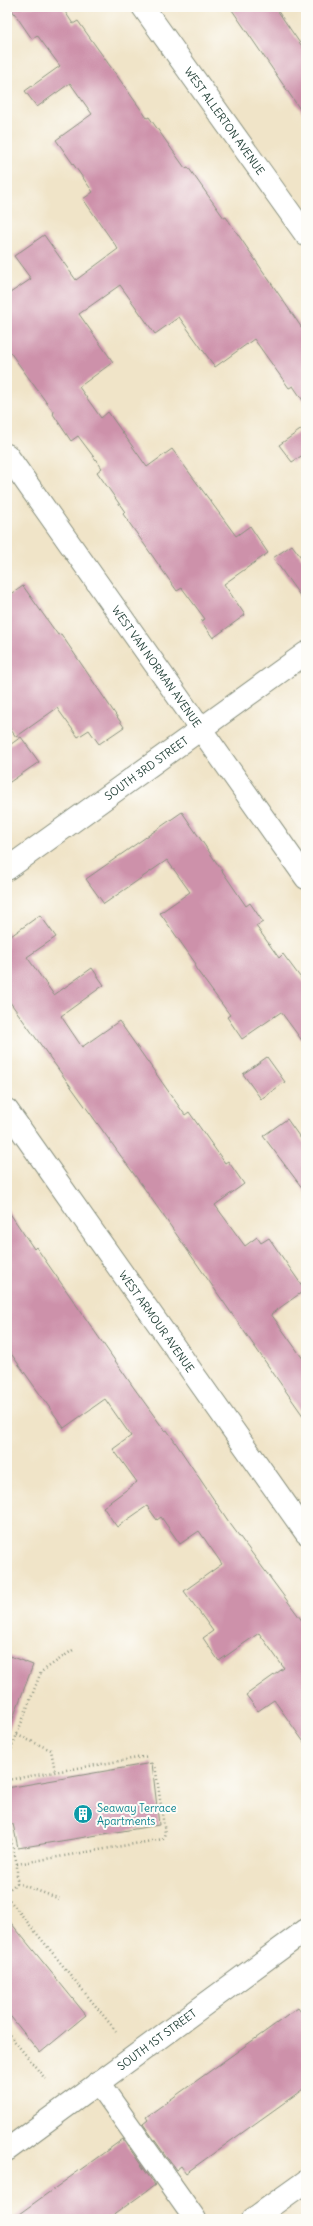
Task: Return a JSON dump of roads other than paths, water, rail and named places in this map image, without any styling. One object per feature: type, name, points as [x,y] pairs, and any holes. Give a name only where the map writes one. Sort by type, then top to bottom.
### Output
[{"type":"street","name":"WEST ALLERTON AVENUE","points":[[143,7],[306,235]]},
{"type":"street","name":"WEST VAN NORMAN AVENUE","points":[[7,455],[202,728],[306,878]]},
{"type":"street","name":"SOUTH 3RD STREET","points":[[7,869],[306,653]]},
{"type":"street","name":"WEST ARMOUR AVENUE","points":[[7,1110],[306,1533]]},
{"type":"street","name":"SOUTH 1ST STREET","points":[[7,2150],[306,1930]]},
{"type":"street","points":[[98,2082],[195,2219]]},
{"type":"street","points":[[253,2219],[306,2181]]},
{"type":"place","name":"Seaway Terrace Apartments","points":[[83,1814]]}]
